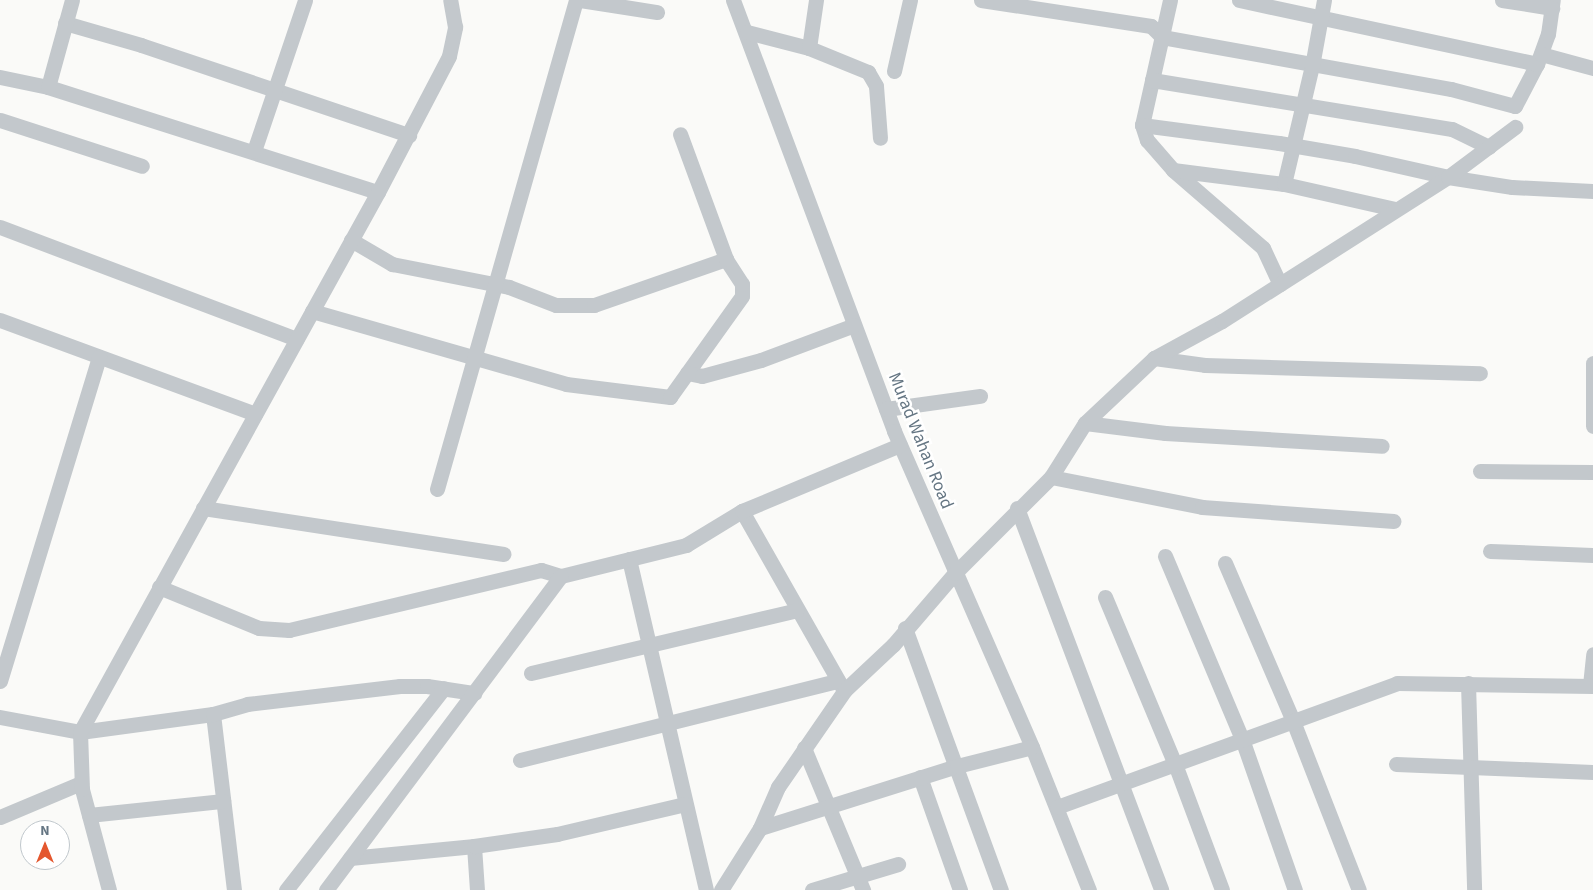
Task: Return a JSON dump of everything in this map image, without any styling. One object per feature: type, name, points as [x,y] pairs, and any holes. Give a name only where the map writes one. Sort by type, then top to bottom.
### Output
[{"type":"street","points":[[48,88],[72,0]]},
{"type":"street","points":[[254,151],[305,0]]},
{"type":"street","points":[[109,890],[81,783],[80,732],[378,192],[449,56],[456,27],[450,0]]},
{"type":"street","points":[[437,490],[576,0]]},
{"type":"street","points":[[580,0],[657,12]]},
{"type":"street","name":"Murad Wahan Road","points":[[733,0],[747,32],[900,445],[954,573],[1032,747],[1089,890]]},
{"type":"street","points":[[809,48],[816,0]]},
{"type":"street","points":[[894,70],[910,0]]},
{"type":"street","points":[[982,0],[1151,26],[1162,37],[1312,66],[1451,89],[1516,106],[1539,59],[1552,4],[1502,0]]},
{"type":"street","points":[[1170,0],[1142,125],[1147,140],[1173,170],[1263,248],[1280,284]]},
{"type":"street","points":[[1240,0],[1593,68]]},
{"type":"street","points":[[1284,184],[1312,66],[1324,0]]},
{"type":"street","points":[[65,23],[409,135]]},
{"type":"street","points":[[747,32],[809,48],[868,72],[874,78],[880,138]]},
{"type":"street","points":[[0,77],[48,88],[254,151],[378,192]]},
{"type":"street","points":[[1152,80],[1452,129],[1489,147]]},
{"type":"street","points":[[0,120],[142,166]]},
{"type":"street","points":[[1142,125],[1293,145],[1448,177],[1512,187],[1593,191]]},
{"type":"street","points":[[721,890],[760,828],[778,787],[841,686],[893,645],[905,628],[954,573],[1017,508],[1051,477],[1084,423],[1154,358],[1222,321],[1448,177],[1515,128]]},
{"type":"street","points":[[312,312],[566,384],[662,398],[670,397],[742,296],[742,284],[726,260],[680,134]]},
{"type":"street","points":[[1173,170],[1284,184],[1395,209]]},
{"type":"street","points":[[0,227],[297,339]]},
{"type":"street","points":[[351,240],[392,264],[532,295],[556,306],[594,306],[726,260]]},
{"type":"street","points":[[0,320],[255,414]]},
{"type":"street","points":[[687,373],[702,376],[761,360],[854,325]]},
{"type":"street","points":[[0,681],[99,357]]},
{"type":"street","points":[[1154,358],[1204,365],[1480,373]]},
{"type":"street","points":[[1593,363],[1593,426]]},
{"type":"street","points":[[886,409],[980,396]]},
{"type":"street","points":[[1084,423],[1165,433],[1382,446]]},
{"type":"street","points":[[159,587],[259,628],[289,630],[541,570],[561,576],[686,545],[742,511],[900,445]]},
{"type":"street","points":[[1480,470],[1593,472]]},
{"type":"street","points":[[1051,477],[1202,507],[1394,521]]},
{"type":"street","points":[[203,508],[503,554]]},
{"type":"street","points":[[1017,508],[1161,890]]},
{"type":"street","points":[[742,511],[841,686]]},
{"type":"street","points":[[1490,551],[1593,555]]},
{"type":"street","points":[[1165,556],[1242,739],[1294,890]]},
{"type":"street","points":[[629,559],[706,890]]},
{"type":"street","points":[[1226,562],[1293,721],[1359,890]]},
{"type":"street","points":[[326,890],[561,576]]},
{"type":"street","points":[[1105,597],[1175,764],[1222,890]]},
{"type":"street","points":[[531,673],[649,643],[797,610]]},
{"type":"street","points":[[905,628],[1001,890]]},
{"type":"street","points":[[1057,807],[1122,785],[1397,683],[1592,685],[1593,654]]},
{"type":"street","points":[[1468,683],[1474,890]]},
{"type":"street","points":[[520,760],[841,686]]},
{"type":"street","points":[[0,717],[80,732],[213,714],[247,704],[381,688],[444,688],[474,693]]},
{"type":"street","points":[[286,890],[444,688]]},
{"type":"street","points":[[213,714],[234,890]]},
{"type":"street","points":[[760,828],[831,807],[920,777],[1032,747]]},
{"type":"street","points":[[804,748],[831,807],[860,883]]},
{"type":"street","points":[[1396,764],[1593,772]]},
{"type":"street","points":[[920,777],[960,890]]},
{"type":"street","points":[[0,817],[81,783]]},
{"type":"street","points":[[89,815],[222,802]]},
{"type":"street","points":[[350,858],[474,846],[557,834],[685,804]]},
{"type":"street","points":[[474,846],[477,890]]},
{"type":"street","points":[[812,890],[860,883],[898,864]]}]
